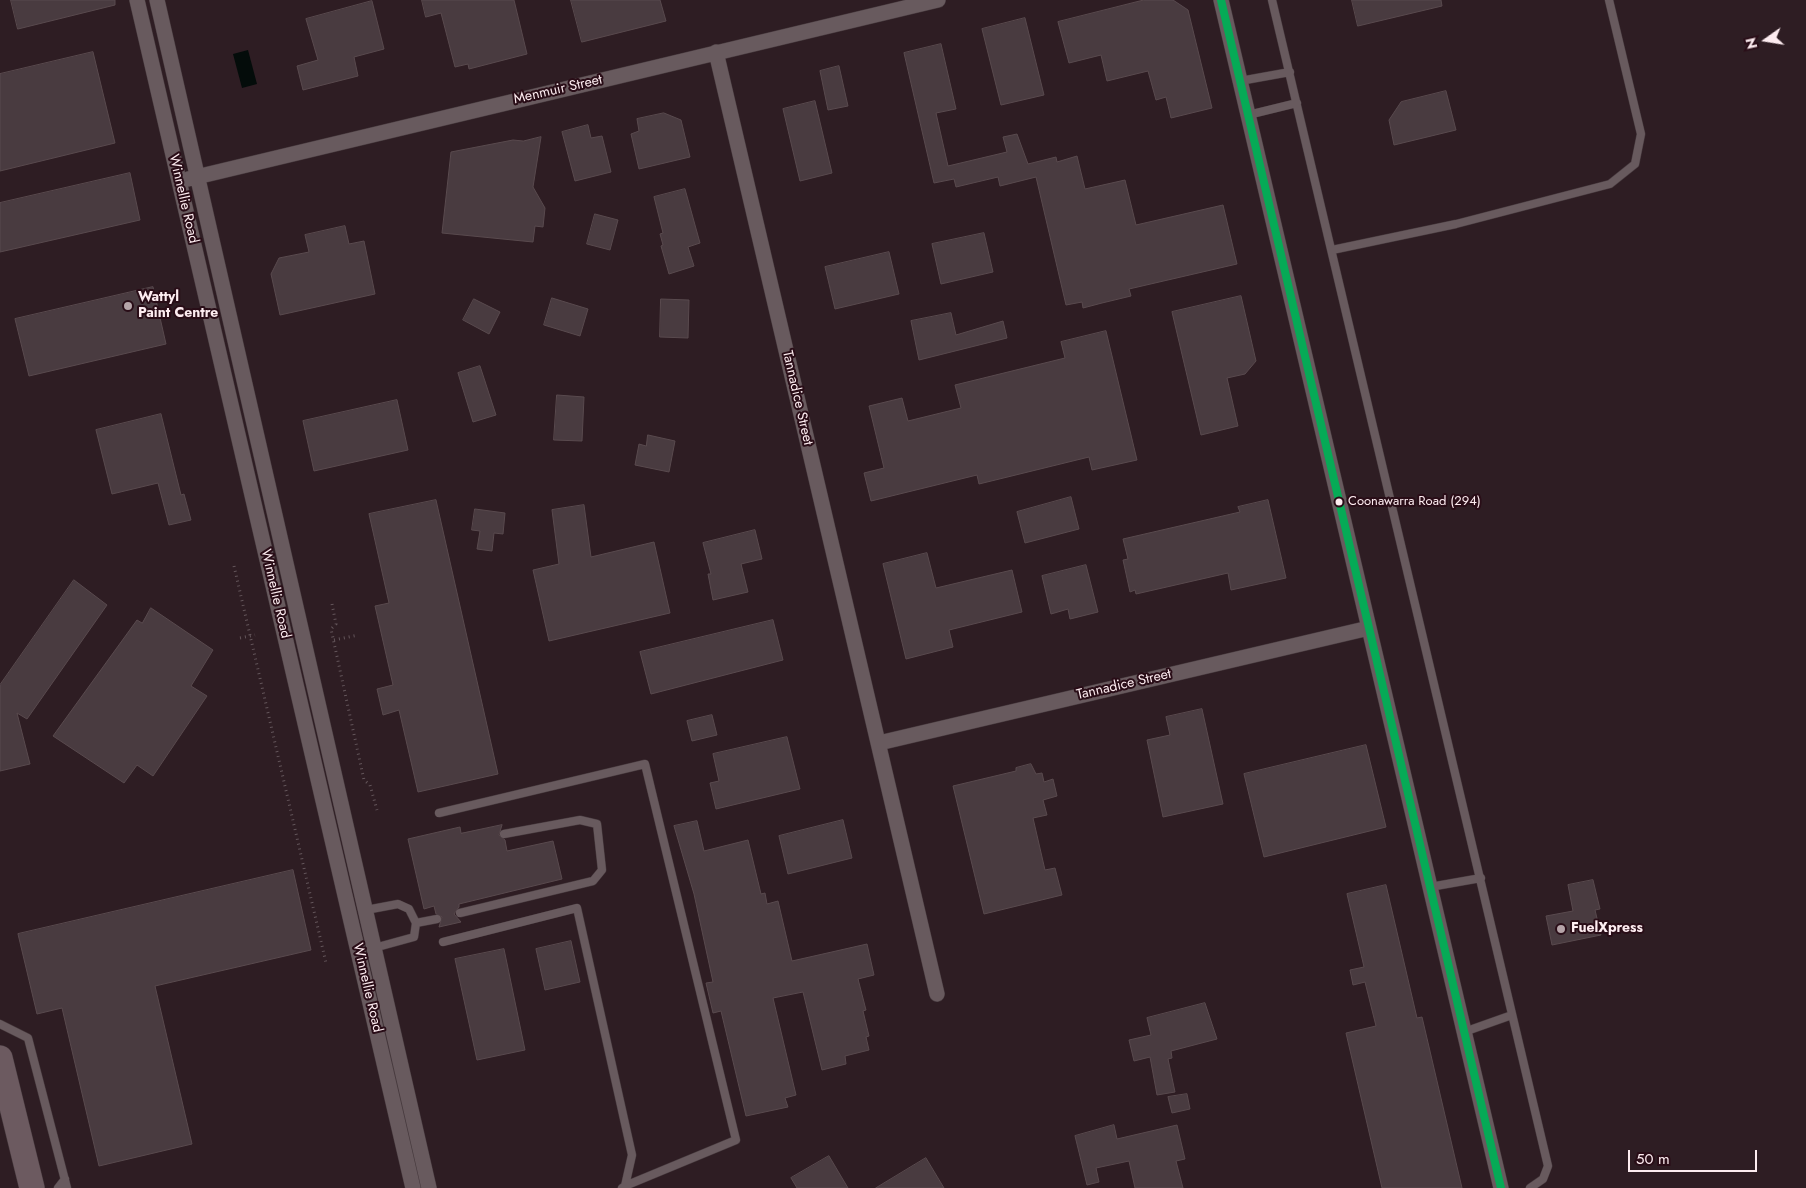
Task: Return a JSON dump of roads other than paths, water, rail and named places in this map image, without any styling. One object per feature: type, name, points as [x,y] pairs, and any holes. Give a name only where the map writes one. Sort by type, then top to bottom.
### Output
[{"type":"highway","points":[[0,1058],[32,1188]]},
{"type":"street","name":"Winnellie Road","points":[[137,0],[413,1188]]},
{"type":"street","name":"Winnellie Road","points":[[157,0],[429,1188]]},
{"type":"street","name":"Menmuir Street","points":[[179,181],[938,0]]},
{"type":"street","points":[[1221,0],[1501,1188]]},
{"type":"street","name":"Tannadice Street","points":[[716,52],[937,994]]},
{"type":"street","name":"Tannadice Street","points":[[879,743],[1368,628]]},
{"type":"lane","points":[[1272,0],[1548,1166],[1543,1179],[1530,1188]]},
{"type":"lane","points":[[1332,250],[1456,224],[1610,184],[1635,164],[1641,134],[1609,0]]},
{"type":"lane","points":[[1240,81],[1290,72]]},
{"type":"lane","points":[[1248,115],[1297,104]]},
{"type":"lane","points":[[439,813],[645,764],[736,1140],[624,1187]]},
{"type":"lane","points":[[460,912],[593,882],[602,870],[597,824],[580,820],[504,834]]},
{"type":"lane","points":[[1430,887],[1481,878]]},
{"type":"lane","points":[[366,910],[398,904],[409,909],[416,922],[414,937],[374,948]]},
{"type":"lane","points":[[443,942],[577,908],[632,1155],[624,1187]]},
{"type":"lane","points":[[416,922],[437,919]]},
{"type":"lane","points":[[1464,1032],[1512,1014]]},
{"type":"lane","points":[[0,1024],[28,1038],[67,1188]]},
{"type":"lane","points":[[58,1188],[65,1179]]},
{"type":"place","name":"Wattyl Paint Centre","points":[[128,306]]},
{"type":"place","name":"Coonawarra Road (294)","points":[[1339,502]]},
{"type":"place","name":"FuelXpress","points":[[1561,929]]}]
